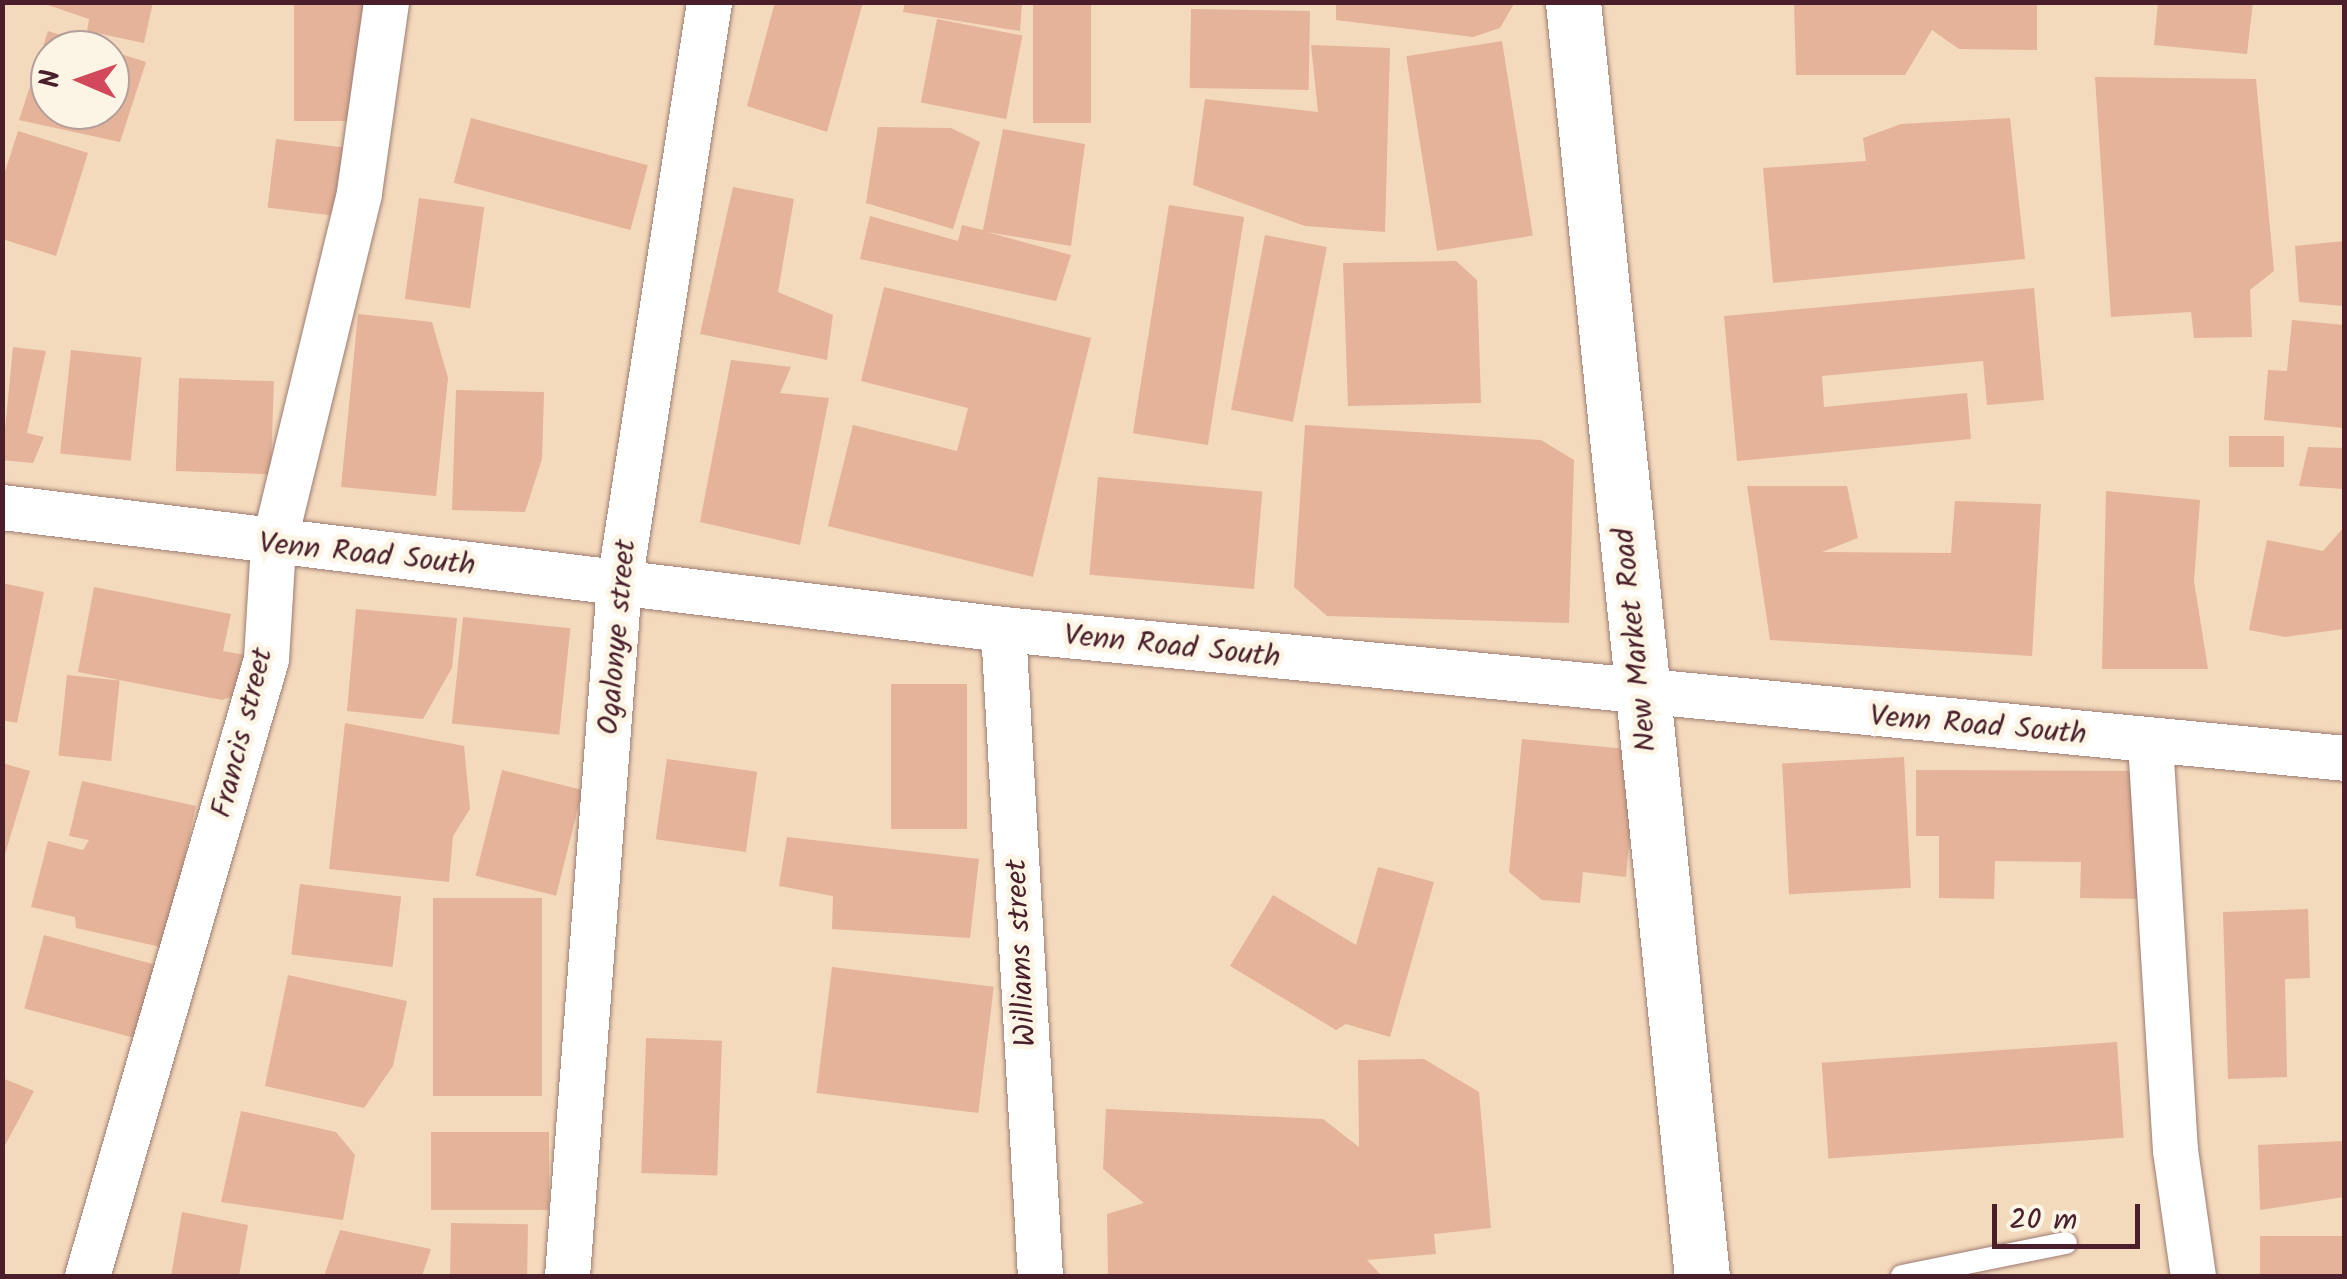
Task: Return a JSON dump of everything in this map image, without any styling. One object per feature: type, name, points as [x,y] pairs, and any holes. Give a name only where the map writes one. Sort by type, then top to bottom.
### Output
[{"type":"street","name":"Francis street","points":[[87,1276],[266,660],[273,546],[359,192],[386,2]]},
{"type":"street","name":"Ogalonye street","points":[[567,1276],[620,583],[709,2]]},
{"type":"street","name":"New Market Road","points":[[1573,2],[1702,1276]]},
{"type":"street","name":"Venn Road South","points":[[2,507],[273,546],[1004,629],[1641,695],[2344,758]]},
{"type":"street","name":"Williams street","points":[[1004,629],[1040,1276]]},
{"type":"street","points":[[2150,742],[2175,1150],[2194,1276]]},
{"type":"lane","points":[[1902,1276],[2066,1243]]},
{"type":"building","points":[[39,2],[153,2],[144,43],[130,40],[130,30],[87,30],[89,19]]},
{"type":"building","points":[[294,2],[369,2],[369,121],[294,121]]},
{"type":"building","points":[[775,2],[863,2],[827,132],[747,106]]},
{"type":"building","points":[[905,2],[1022,2],[1020,31],[903,12]]},
{"type":"building","points":[[1033,2],[1091,2],[1091,123],[1033,123]]},
{"type":"building","points":[[1336,2],[1515,2],[1500,28],[1473,37],[1336,20]]},
{"type":"building","points":[[1794,2],[2037,2],[2037,50],[1959,49],[1932,30],[1905,75],[1796,75]]},
{"type":"building","points":[[2158,2],[2253,2],[2247,54],[2154,45]]},
{"type":"building","points":[[1191,9],[1310,11],[1309,90],[1190,88]]},
{"type":"building","points":[[937,19],[1022,36],[1006,119],[921,102]]},
{"type":"building","points":[[1502,41],[1533,236],[1437,251],[1406,56]]},
{"type":"building","points":[[1311,45],[1390,48],[1385,232],[1305,226],[1193,185],[1205,99],[1318,112]]},
{"type":"building","points":[[130,57],[146,62],[130,111]]},
{"type":"building","points":[[2095,77],[2256,79],[2274,271],[2250,290],[2252,337],[2194,338],[2191,312],[2111,317]]},
{"type":"building","points":[[30,86],[30,122],[19,120]]},
{"type":"building","points":[[471,118],[648,165],[630,230],[454,183]]},
{"type":"building","points":[[2010,118],[2025,259],[1773,283],[1763,168],[1866,161],[1863,138],[1901,124]]},
{"type":"building","points":[[878,127],[951,128],[980,142],[953,229],[866,203]]},
{"type":"building","points":[[1003,129],[1085,144],[1071,246],[987,232],[1071,255],[1056,301],[860,259],[870,216],[958,241],[962,225],[983,230]]},
{"type":"building","points":[[65,130],[124,130],[120,142]]},
{"type":"building","points":[[18,131],[88,153],[56,256],[2,239],[2,181]]},
{"type":"building","points":[[276,139],[346,148],[338,216],[268,207]]},
{"type":"building","points":[[733,187],[794,199],[778,292],[833,315],[827,360],[700,334]]},
{"type":"building","points":[[419,198],[484,207],[470,308],[405,299]]},
{"type":"building","points":[[1169,205],[1244,217],[1208,445],[1133,433]]},
{"type":"building","points":[[1265,235],[1327,247],[1293,422],[1231,410]]},
{"type":"building","points":[[2344,241],[2344,306],[2299,302],[2295,246]]},
{"type":"building","points":[[1456,261],[1477,280],[1481,403],[1348,406],[1343,263]]},
{"type":"building","points":[[884,287],[1091,338],[1033,577],[828,526],[853,425],[957,451],[968,408],[861,381]]},
{"type":"building","points":[[2034,288],[2044,400],[1987,405],[1983,361],[1822,376],[1824,407],[1967,393],[1971,439],[1737,461],[1724,316]]},
{"type":"building","points":[[358,314],[432,322],[448,378],[436,496],[341,487]]},
{"type":"building","points":[[2292,320],[2344,325],[2344,428],[2264,420],[2268,370],[2287,371]]},
{"type":"building","points":[[13,347],[46,351],[27,433],[44,437],[33,463],[2,460]]},
{"type":"building","points":[[71,350],[142,357],[131,461],[60,453]]},
{"type":"building","points":[[731,360],[791,367],[780,393],[829,398],[800,545],[700,522]]},
{"type":"building","points":[[179,378],[274,381],[271,474],[176,471]]},
{"type":"building","points":[[456,390],[544,392],[542,459],[525,512],[452,510]]},
{"type":"building","points":[[1305,425],[1541,440],[1574,460],[1569,623],[1327,616],[1294,587]]},
{"type":"building","points":[[2229,436],[2284,436],[2284,467],[2229,467]]},
{"type":"building","points":[[2308,447],[2344,448],[2344,489],[2299,486]]},
{"type":"building","points":[[1098,477],[1262,491],[1254,589],[1089,575]]},
{"type":"building","points":[[1747,486],[1847,486],[1858,538],[1822,552],[1951,553],[1955,501],[2041,504],[2032,656],[1770,640]]},
{"type":"building","points":[[2106,491],[2200,500],[2194,581],[2208,669],[2102,669]]},
{"type":"building","points":[[2344,527],[2344,629],[2285,637],[2249,630],[2267,540],[2323,551]]},
{"type":"building","points":[[2,583],[44,592],[17,723],[2,720]]},
{"type":"building","points":[[94,587],[231,614],[223,651],[257,657],[251,690],[222,700],[78,672]]},
{"type":"building","points":[[356,609],[457,618],[452,668],[423,719],[347,711]]},
{"type":"building","points":[[463,617],[570,628],[559,735],[452,723]]},
{"type":"building","points":[[67,675],[120,681],[111,761],[59,756]]},
{"type":"building","points":[[891,684],[967,684],[967,829],[891,829]]},
{"type":"building","points":[[345,723],[464,746],[470,809],[453,836],[449,882],[329,869]]},
{"type":"building","points":[[1522,739],[1637,750],[1626,877],[1583,872],[1580,903],[1542,900],[1509,872]]},
{"type":"building","points":[[1904,757],[1911,888],[1789,894],[1782,763]]},
{"type":"building","points":[[667,759],[757,772],[746,852],[656,839]]},
{"type":"building","points":[[2,763],[30,771],[3,861],[2,861]]},
{"type":"building","points":[[502,770],[583,790],[556,896],[476,876]]},
{"type":"building","points":[[1916,770],[2142,771],[2142,899],[2080,898],[2081,862],[1995,861],[1994,899],[1939,898],[1939,836],[1916,836]]},
{"type":"building","points":[[82,781],[196,806],[165,948],[76,928],[75,917],[31,907],[48,841],[83,850],[89,840],[69,836]]},
{"type":"building","points":[[787,837],[979,859],[970,938],[832,929],[833,896],[779,886]]},
{"type":"building","points":[[1378,867],[1434,882],[1390,1037],[1346,1024],[1336,1030],[1230,966],[1273,895],[1356,945]]},
{"type":"building","points":[[300,884],[401,896],[393,967],[291,954]]},
{"type":"building","points":[[433,898],[542,898],[542,1096],[433,1096]]},
{"type":"building","points":[[2308,909],[2310,978],[2285,979],[2287,1077],[2228,1079],[2223,912]]},
{"type":"building","points":[[44,935],[167,968],[147,1041],[24,1008]]},
{"type":"building","points":[[832,967],[994,987],[978,1113],[817,1093]]},
{"type":"building","points":[[288,975],[407,1001],[393,1066],[364,1108],[265,1086]]},
{"type":"building","points":[[646,1038],[722,1041],[717,1176],[641,1173]]},
{"type":"building","points":[[2117,1042],[2124,1138],[1828,1158],[1822,1063]]},
{"type":"building","points":[[1424,1059],[1479,1092],[1491,1228],[1434,1234],[1436,1254],[1367,1260],[1382,1276],[1108,1276],[1107,1214],[1144,1203],[1103,1169],[1106,1109],[1323,1119],[1359,1147],[1358,1060]]},
{"type":"building","points":[[2,1078],[34,1091],[2,1151]]},
{"type":"building","points":[[241,1111],[336,1132],[355,1155],[343,1220],[221,1202]]},
{"type":"building","points":[[431,1132],[549,1132],[549,1210],[431,1210]]},
{"type":"building","points":[[2344,1141],[2344,1197],[2260,1210],[2258,1145]]},
{"type":"building","points":[[182,1212],[248,1225],[239,1276],[171,1276]]},
{"type":"building","points":[[451,1223],[528,1224],[527,1276],[450,1276]]},
{"type":"building","points":[[340,1230],[431,1249],[422,1276],[324,1276]]},
{"type":"building","points":[[2260,1236],[2344,1236],[2344,1276],[2260,1276]]}]
